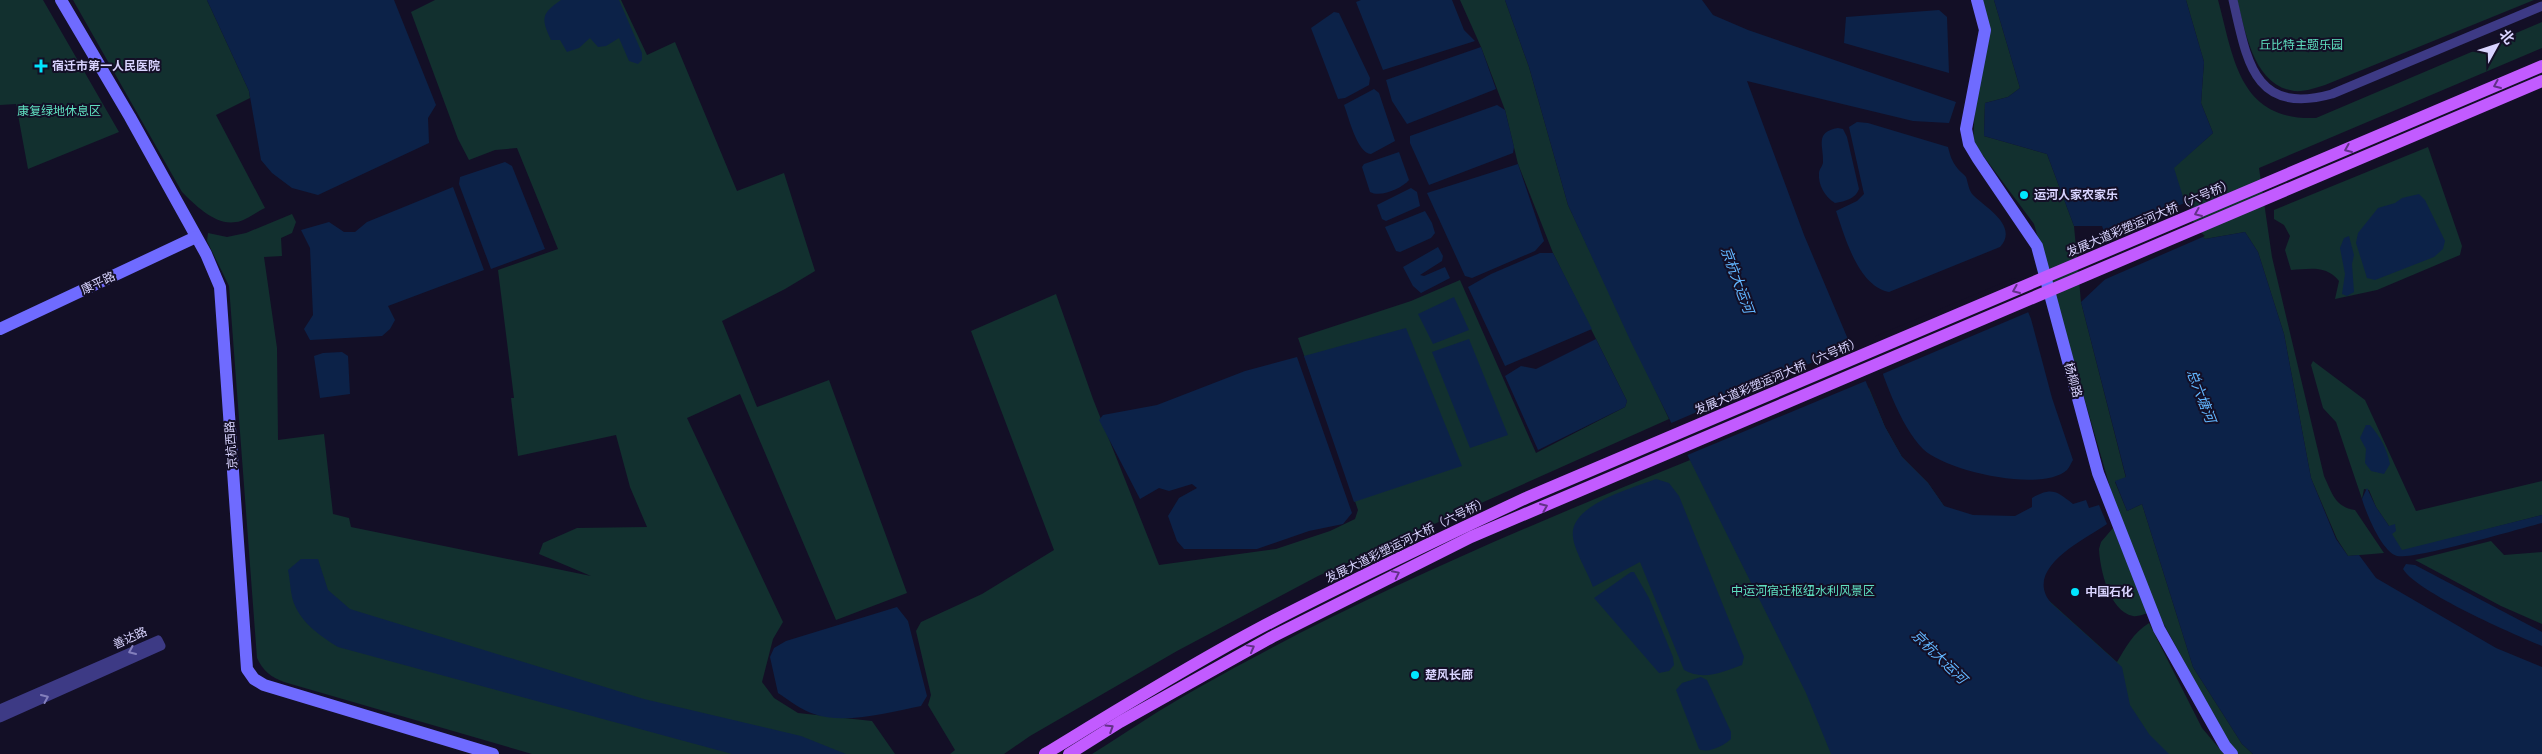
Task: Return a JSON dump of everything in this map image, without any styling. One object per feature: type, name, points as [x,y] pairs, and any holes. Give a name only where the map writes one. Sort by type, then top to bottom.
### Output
[{"type":"main road","name":"发展大道彩塑运河大桥（六号桥）","points":[[1045,754],[1144,694],[1253,632],[1400,556],[1508,507],[2542,66]]},
{"type":"main road","name":"发展大道彩塑运河大桥（六号桥）","points":[[1069,754],[1120,722],[1272,637],[1471,537],[2542,81]]},
{"type":"street","name":"京杭西路","points":[[61,0],[130,117],[196,237],[214,271],[220,287],[247,669],[254,679],[264,685],[493,754]]},
{"type":"street","name":"杨柳路","points":[[1977,0],[1985,30],[1966,129],[1967,137],[1978,160],[2037,246],[2098,473],[2159,629],[2225,746],[2232,754]]},
{"type":"street","points":[[2233,0],[2248,63],[2257,78],[2281,95],[2299,100],[2332,94],[2542,6]]},
{"type":"street","name":"康平路","points":[[0,329],[196,237]]},
{"type":"street","name":"善达路","points":[[0,709],[158,640],[161,646],[0,718]]},
{"type":"green space","name":"康复绿地休息区","points":[[0,0],[43,0],[119,132],[28,169],[16,104],[0,105]]},
{"type":"green space","points":[[73,0],[207,0],[249,91],[250,98],[216,115],[265,208],[243,220],[236,222],[221,221],[206,213],[182,192]]},
{"type":"green space","points":[[435,0],[621,0],[647,55],[675,42],[737,191],[784,173],[815,271],[785,289],[722,321],[757,407],[829,380],[907,593],[836,620],[740,394],[687,418],[783,622],[773,639],[762,682],[774,698],[798,713],[872,721],[895,754],[532,754],[284,682],[268,673],[259,663],[257,658],[229,286],[207,241],[208,233],[227,237],[246,233],[292,214],[296,222],[292,233],[281,238],[282,256],[264,257],[277,348],[278,440],[324,434],[333,514],[349,518],[351,527],[591,576],[539,554],[543,543],[577,528],[647,527],[630,487],[616,435],[518,456],[511,398],[514,398],[498,270],[558,249],[517,148],[495,150],[469,160],[458,139],[411,12]]},
{"type":"green space","points":[[1460,0],[1505,0],[1529,67],[1568,205],[1669,419],[1318,576],[1177,651],[1030,736],[1004,754],[950,754],[955,750],[928,705],[931,695],[916,631],[921,622],[982,594],[1054,550],[971,331],[1056,294],[1093,399],[1159,565],[1276,549],[1330,531],[1355,519],[1358,510],[1298,338],[1411,301],[1460,280],[1536,453],[1625,407],[1627,401],[1553,253],[1518,164],[1505,110],[1481,47]]},
{"type":"green space","points":[[1981,0],[1994,0],[2020,88],[2008,97],[1985,103],[1984,136],[2047,154],[2074,226],[2081,302],[2126,478],[2115,482],[2127,511],[2142,504],[2193,667],[2242,744],[2253,754],[2237,754],[2230,746],[2161,619],[2118,515],[2034,224],[1973,142]]},
{"type":"green space","points":[[2186,0],[2218,0],[2236,64],[2244,82],[2255,98],[2270,109],[2290,116],[2316,118],[2542,22],[2542,48],[2259,168],[2272,257],[2324,476],[2335,498],[2343,506],[2355,510],[2384,553],[2348,556],[2337,539],[2311,478],[2284,334],[2258,252],[2245,232],[2205,239],[2193,229],[2173,168],[2213,133],[2201,103],[2204,62]]},
{"type":"green space","name":"丘比特主题乐园","points":[[2237,0],[2534,0],[2325,85],[2310,90],[2294,91],[2280,87],[2269,79],[2260,68],[2248,41]]},
{"type":"green space","points":[[2428,147],[2462,246],[2460,255],[2377,290],[2335,299],[2339,281],[2329,272],[2317,269],[2291,270],[2285,250],[2290,236],[2284,225],[2274,219],[2274,210]]},
{"type":"green space","points":[[2313,361],[2365,400],[2416,511],[2542,481],[2542,515],[2402,551],[2392,538],[2389,526],[2376,507],[2369,490],[2364,489],[2362,499],[2336,422],[2323,408],[2311,365]]},
{"type":"green space","name":"中运河宿迁枢纽水利风景区","points":[[1869,388],[1885,427],[1902,457],[1928,483],[1944,506],[2117,662],[2134,636],[2149,623],[2202,728],[2224,754],[1092,754],[1198,688],[1279,644],[1361,603],[1444,564],[1613,491]]},
{"type":"green space","points":[[2113,528],[2148,613],[2133,616],[2125,613],[2112,598],[2107,588],[2101,567],[2099,549],[2101,542]]},
{"type":"green space","points":[[2491,541],[2504,555],[2542,552],[2542,624],[2501,606],[2415,560]]},
{"type":"water","points":[[207,0],[394,0],[436,105],[428,118],[429,143],[318,195],[292,188],[272,173],[261,160],[249,91]]},
{"type":"water","points":[[561,0],[619,0],[642,53],[642,60],[638,64],[629,61],[619,38],[606,46],[598,47],[590,38],[579,48],[567,52],[560,40],[551,40],[544,21],[546,13]]},
{"type":"water","points":[[1361,0],[1452,0],[1464,30],[1475,41],[1383,70],[1356,2]]},
{"type":"water","name":"京杭大运河","points":[[1505,0],[1702,0],[1713,15],[1748,30],[1956,102],[1949,123],[1913,121],[1747,81],[1804,235],[1885,427],[1902,457],[1928,483],[1944,506],[1973,515],[2015,516],[2032,507],[2032,498],[2044,492],[2058,493],[2073,504],[2086,500],[2089,508],[2099,505],[2107,524],[2059,557],[2044,579],[2045,591],[2052,604],[2122,667],[2130,705],[2149,734],[2169,754],[1831,754],[1806,693],[1631,342],[1568,205],[1529,67]]},
{"type":"water","name":"总六塘河","points":[[1994,0],[2186,0],[2204,62],[2201,103],[2213,133],[2174,168],[2193,229],[2205,239],[2245,232],[2258,252],[2284,334],[2311,478],[2336,539],[2348,556],[2359,555],[2376,578],[2496,648],[2542,667],[2542,754],[2253,754],[2242,744],[2193,667],[2142,504],[2127,511],[2115,481],[2126,477],[2081,302],[2117,268],[2102,226],[2074,226],[2047,154],[1984,136],[1985,103],[2008,97],[2020,88]]},
{"type":"water","points":[[1939,10],[1947,17],[1949,73],[1844,43],[1846,17]]},
{"type":"water","points":[[1334,12],[1339,13],[1370,78],[1369,85],[1345,98],[1338,99],[1311,28]]},
{"type":"water","points":[[1481,47],[1496,89],[1407,124],[1392,101],[1386,80]]},
{"type":"water","points":[[1374,89],[1379,93],[1395,141],[1371,154],[1362,148],[1358,141],[1344,105]]},
{"type":"water","points":[[1497,105],[1505,110],[1514,147],[1513,153],[1429,185],[1410,143],[1410,136]]},
{"type":"water","points":[[1857,122],[1868,123],[1948,147],[1954,164],[1966,177],[1972,193],[2003,225],[2006,232],[2005,239],[2000,247],[1889,292],[1878,288],[1861,271],[1854,259],[1836,211],[1857,201],[1864,194],[1849,127]]},
{"type":"water","points":[[1843,129],[1847,137],[1859,189],[1853,197],[1835,203],[1823,190],[1819,173],[1823,162],[1823,136],[1831,130]]},
{"type":"water","points":[[1399,152],[1409,180],[1402,186],[1385,193],[1375,194],[1370,192],[1362,167],[1364,164]]},
{"type":"water","points":[[505,162],[512,166],[545,249],[491,269],[459,184],[460,177]]},
{"type":"water","points":[[1518,164],[1544,241],[1535,251],[1472,278],[1465,276],[1427,193]]},
{"type":"water","points":[[453,187],[484,270],[388,306],[395,320],[390,329],[382,336],[310,340],[304,329],[313,315],[310,248],[301,230],[329,222],[344,232],[355,232],[367,222]]},
{"type":"water","points":[[1411,188],[1417,192],[1420,206],[1386,221],[1382,219],[1377,205]]},
{"type":"water","points":[[2419,194],[2425,200],[2445,241],[2443,249],[2434,257],[2375,280],[2367,278],[2356,243],[2358,233],[2378,208],[2395,203],[2402,198]]},
{"type":"water","points":[[1425,211],[1435,233],[1431,238],[1400,252],[1396,251],[1385,227]]},
{"type":"water","points":[[2349,236],[2354,255],[2352,264],[2354,292],[2347,296],[2342,294],[2345,274],[2340,248],[2344,238]]},
{"type":"water","points":[[1438,247],[1443,256],[1442,261],[1420,275],[1424,276],[1445,267],[1450,278],[1421,293],[1413,286],[1403,267]]},
{"type":"water","points":[[1540,253],[1553,253],[1592,329],[1505,366],[1468,287],[1491,274]]},
{"type":"water","points":[[2015,280],[2031,319],[2052,398],[2073,460],[2067,470],[2054,477],[2037,480],[1994,476],[1972,471],[1952,465],[1923,449],[1899,414],[1873,343]]},
{"type":"water","points":[[1454,297],[1469,330],[1433,344],[1418,314]]},
{"type":"water","points":[[1406,328],[1462,466],[1354,502],[1304,356]]},
{"type":"water","points":[[1469,339],[1508,435],[1470,448],[1432,352]]},
{"type":"water","points":[[1596,339],[1627,401],[1625,407],[1538,450],[1505,376],[1521,366],[1536,369]]},
{"type":"water","points":[[342,352],[348,356],[350,394],[320,398],[314,356],[323,353]]},
{"type":"water","points":[[1297,357],[1352,513],[1343,524],[1309,531],[1257,549],[1184,549],[1177,541],[1168,516],[1179,498],[1197,488],[1192,484],[1169,491],[1159,488],[1140,499],[1099,420],[1103,415],[1157,405],[1245,371]]},
{"type":"water","points":[[2366,425],[2370,425],[2377,434],[2387,453],[2390,464],[2384,474],[2371,471],[2365,463],[2366,449],[2360,438]]},
{"type":"water","points":[[1656,479],[1669,483],[1679,496],[1744,657],[1742,665],[1720,673],[1706,675],[1698,675],[1684,670],[1640,562],[1593,587],[1578,555],[1573,537],[1574,526],[1581,516],[1604,499]]},
{"type":"water","points":[[2367,488],[2376,507],[2389,526],[2395,524],[2396,531],[2392,534],[2402,550],[2542,515],[2542,523],[2444,549],[2397,556],[2391,553],[2380,540],[2367,513],[2362,499]]},
{"type":"water","points":[[301,559],[318,559],[328,590],[350,609],[644,699],[801,736],[846,754],[732,754],[338,647],[310,626],[295,606],[291,594],[288,570]]},
{"type":"water","points":[[2406,564],[2415,565],[2542,632],[2542,646],[2446,601],[2412,579],[2403,569]]},
{"type":"water","points":[[1631,572],[1634,572],[1649,598],[1673,657],[1674,665],[1669,671],[1659,673],[1594,598]]},
{"type":"water","points":[[897,607],[908,621],[927,696],[921,706],[853,718],[826,717],[804,710],[778,693],[770,657],[774,648],[786,641]]},
{"type":"water","points":[[1701,677],[1707,680],[1731,732],[1731,739],[1721,746],[1707,750],[1699,749],[1676,690],[1682,683]]},
{"type":"pier","points":[[2187,202],[2195,227],[2205,236],[2099,282],[2114,268],[2104,237]]},
{"type":"pier","points":[[2014,278],[2017,279],[2031,311],[1880,375],[1871,343],[1876,336]]},
{"type":"pier","points":[[1853,345],[1868,380],[1685,456],[1669,424]]},
{"type":"place","name":"宿迁市第一人民医院","points":[[41,66]]},
{"type":"place","name":"运河人家农家乐","points":[[2024,195]]},
{"type":"place","name":"中国石化","points":[[2075,592]]},
{"type":"place","name":"楚风长廊","points":[[1415,675]]}]
